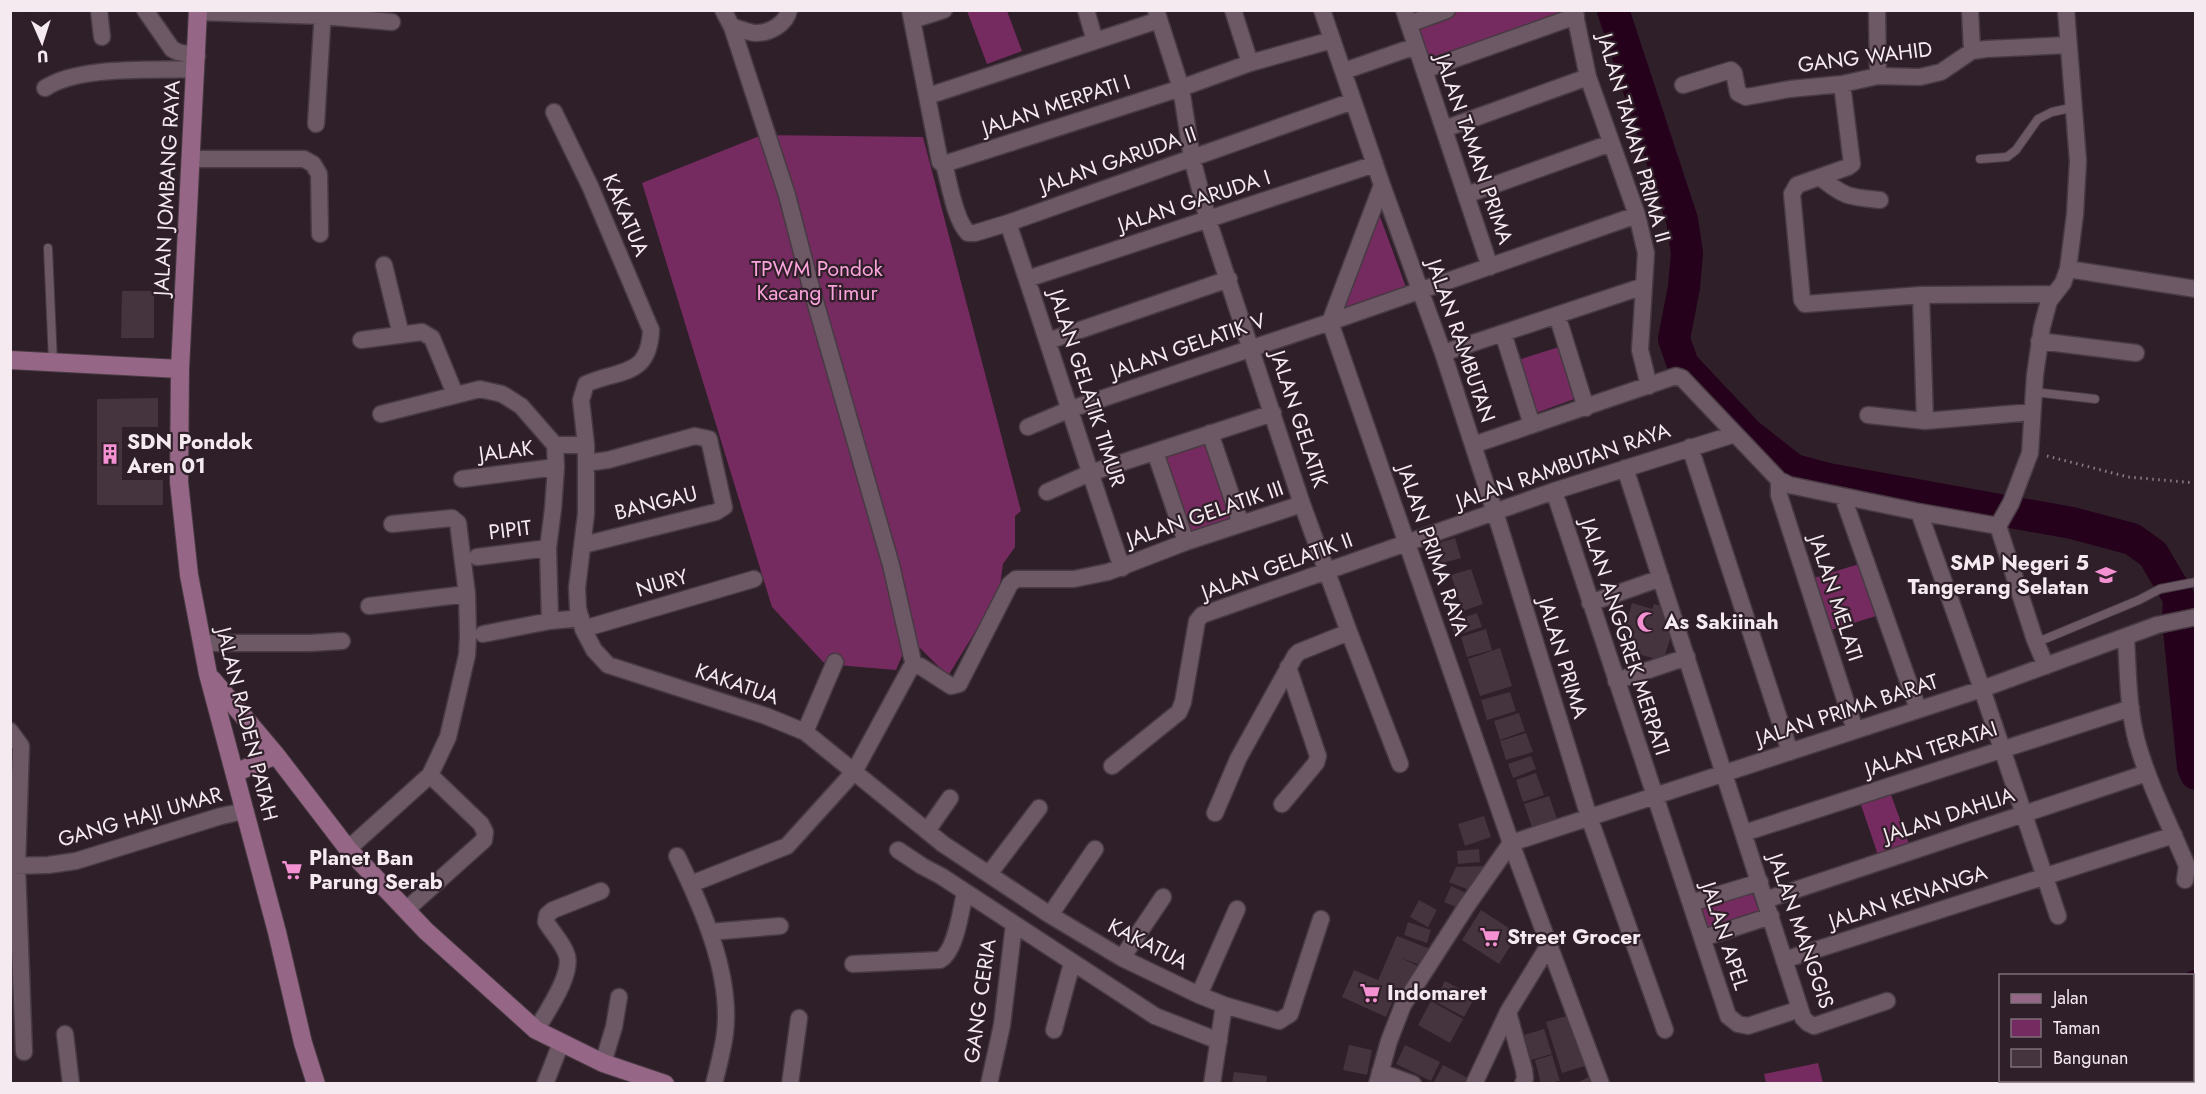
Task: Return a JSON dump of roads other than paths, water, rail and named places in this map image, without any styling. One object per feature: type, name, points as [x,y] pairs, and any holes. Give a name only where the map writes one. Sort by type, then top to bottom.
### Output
[{"type":"main road","name":"JALAN JOMBANG RAYA","points":[[180,369],[198,11]]},
{"type":"main road","points":[[10,360],[180,369]]},
{"type":"main road","name":"JALAN RADEN PATAH","points":[[180,369],[179,482],[189,575],[208,674],[303,1043],[316,1083]]},
{"type":"main road","points":[[208,674],[276,755],[348,849],[426,931],[536,1030],[603,1063],[665,1083]]},
{"type":"main road","points":[[235,773],[276,755]]},
{"type":"street","points":[[99,10],[102,37]]},
{"type":"street","points":[[145,10],[172,48],[197,62]]},
{"type":"street","points":[[691,884],[788,846],[854,772],[910,669],[914,666],[891,565],[787,195],[732,27],[723,10]]},
{"type":"street","points":[[732,27],[755,33],[781,25],[788,18],[789,10]]},
{"type":"street","points":[[944,10],[912,15],[940,162],[944,164]]},
{"type":"street","points":[[1086,10],[1095,41]]},
{"type":"street","points":[[1233,10],[1250,63]]},
{"type":"street","points":[[1322,10],[1382,185],[1330,322]]},
{"type":"street","points":[[1406,17],[1447,10]]},
{"type":"street","points":[[1877,10],[1878,76]]},
{"type":"street","points":[[1970,10],[1972,51]]},
{"type":"street","points":[[2046,666],[2035,640],[2004,515],[2030,453],[2039,341],[2049,301],[2063,283],[2068,269],[2075,214],[2078,161],[2066,10]]},
{"type":"street","points":[[198,11],[323,13],[392,22]]},
{"type":"street","points":[[316,124],[323,13]]},
{"type":"street","points":[[1424,70],[1575,13]]},
{"type":"street","name":"JALAN TAMAN PRIMA II","points":[[1575,13],[1588,77],[1637,215],[1646,253],[1641,350],[1649,386]]},
{"type":"street","points":[[928,96],[1095,41],[1158,15]]},
{"type":"street","name":"JALAN GELATIK","points":[[1158,15],[1181,88],[1192,158],[1208,220],[1302,504],[1400,764]]},
{"type":"street","name":"JALAN TAMAN PRIMA","points":[[1406,17],[1490,267]]},
{"type":"street","name":"JALAN MERPATI I","points":[[944,164],[1181,88],[1250,63],[1332,40]]},
{"type":"street","name":"GANG WAHID","points":[[1683,85],[1731,70],[1734,73],[1738,93],[1741,97],[1746,97],[1790,89],[1842,84],[1878,76],[1920,77],[1941,72],[1972,51],[2068,45]]},
{"type":"street","name":"JALAN TAMAN PRIMA","points":[[1344,71],[1416,46]]},
{"type":"street","points":[[45,88],[74,75],[197,62]]},
{"type":"street","points":[[1444,129],[1588,77]]},
{"type":"street","points":[[1842,84],[1852,164],[1797,185],[1791,194],[1802,300],[1805,304],[1921,295],[2053,294]]},
{"type":"street","name":"JALAN GARUDA II","points":[[944,164],[964,229],[968,233],[975,233],[1353,101]]},
{"type":"street","name":"KAKATUA","points":[[554,112],[590,186],[651,330],[651,342],[646,355],[638,365],[629,371],[586,384],[570,445],[586,463],[583,545],[577,588],[569,621],[608,665],[766,716],[805,732],[927,831],[1050,915],[1122,958],[1224,1005],[1279,1021],[1286,1018],[1290,1014],[1321,919]]},
{"type":"street","points":[[1466,195],[1611,143]]},
{"type":"street","points":[[191,159],[304,159],[313,164],[319,174],[320,234]]},
{"type":"street","name":"JALAN GARUDA I","points":[[1028,279],[1375,164]]},
{"type":"street","points":[[1820,177],[1834,189],[1849,197],[1880,200]]},
{"type":"street","name":"JALAN RAMBUTAN","points":[[1382,185],[1443,353],[1495,513]]},
{"type":"street","name":"JALAN GELATIK V","points":[[1028,427],[1068,410],[1421,291],[1637,215]]},
{"type":"street","name":"JALAN GELATIK TIMUR","points":[[1008,222],[1048,340],[1068,410],[1122,568]]},
{"type":"street","points":[[384,266],[401,335]]},
{"type":"street","points":[[2068,269],[2196,289]]},
{"type":"street","points":[[1048,340],[1229,279]]},
{"type":"street","points":[[1443,353],[1644,286]]},
{"type":"street","points":[[1921,295],[1925,421]]},
{"type":"street","points":[[1557,315],[1586,408]]},
{"type":"street","name":"JALAN PRIMA RAYA","points":[[1330,322],[1511,843],[1601,1083]]},
{"type":"street","points":[[361,340],[422,332],[432,338],[455,394]]},
{"type":"street","points":[[1503,333],[1532,425]]},
{"type":"street","points":[[2039,341],[2136,353]]},
{"type":"street","points":[[1473,445],[1676,376],[1682,378],[1779,480],[1804,490],[1919,512],[2004,515]]},
{"type":"street","points":[[381,414],[480,389],[502,394],[570,445],[556,467],[548,548],[569,621]]},
{"type":"street","points":[[1868,415],[1925,421],[2032,412]]},
{"type":"street","points":[[1047,492],[1090,473],[1273,413]]},
{"type":"street","points":[[1210,434],[1241,524]]},
{"type":"street","name":"JALAN RAMBUTAN RAYA","points":[[1406,544],[1554,491],[1735,434]]},
{"type":"street","name":"BANGAU","points":[[583,545],[716,512],[724,507],[709,439],[704,437],[695,436],[608,460],[586,463]]},
{"type":"street","points":[[1690,447],[1790,752]]},
{"type":"street","points":[[1155,452],[1186,542]]},
{"type":"street","name":"JALAK","points":[[462,480],[556,467]]},
{"type":"street","name":"JALAN MANGGIS","points":[[1625,468],[1726,774],[1803,1018],[1814,1026],[1887,1001]]},
{"type":"street","name":"JALAN MELATI","points":[[1779,480],[1779,495],[1855,730]]},
{"type":"street","name":"JALAN ANGGREK MERPATI","points":[[1554,491],[1654,796]]},
{"type":"street","points":[[1843,497],[1918,709]]},
{"type":"street","name":"JALAN GELATIK III","points":[[914,666],[920,666],[951,686],[959,684],[1010,584],[1016,579],[1074,579],[1122,568],[1186,542],[1302,504]]},
{"type":"street","points":[[1919,512],[2003,750],[2058,916]]},
{"type":"street","name":"JALAN PRIMA","points":[[1495,513],[1588,817],[1665,1030]]},
{"type":"street","points":[[348,849],[430,775],[448,737],[467,655],[467,594],[458,523],[452,518],[392,524]]},
{"type":"street","name":"JALAN GELATIK II","points":[[1112,766],[1179,712],[1183,702],[1197,621],[1202,615],[1406,544]]},
{"type":"street","name":"PIPIT","points":[[477,557],[548,548]]},
{"type":"street","points":[[1590,603],[1661,578]]},
{"type":"street","name":"NURY","points":[[483,634],[569,621],[754,579]]},
{"type":"street","points":[[369,606],[467,594]]},
{"type":"street","name":"JALAN PRIMA BARAT","points":[[1511,843],[1982,689],[2170,621],[2196,617]]},
{"type":"street","points":[[1215,813],[1238,759],[1288,667],[1299,652],[1349,632]]},
{"type":"street","points":[[2126,638],[2131,708],[2137,741],[2147,773],[2187,866],[2185,880]]},
{"type":"street","points":[[202,643],[310,643],[342,640]]},
{"type":"street","points":[[1616,681],[1687,657]]},
{"type":"street","points":[[805,732],[835,662]]},
{"type":"street","points":[[1281,804],[1316,763],[1318,756],[1288,667]]},
{"type":"street","name":"JALAN TERATAI","points":[[1744,833],[2131,708]]},
{"type":"street","points":[[10,731],[21,746],[14,866],[24,1052]]},
{"type":"street","name":"JALAN DAHLIA","points":[[1765,900],[2147,773]]},
{"type":"street","points":[[406,910],[484,840],[485,832],[481,824],[430,775]]},
{"type":"street","name":"JALAN APEL","points":[[1654,796],[1728,1016],[1738,1024],[1748,1026],[1800,1009]]},
{"type":"street","points":[[927,831],[950,798]]},
{"type":"street","points":[[989,874],[1039,808]]},
{"type":"street","name":"GANG HAJI UMAR","points":[[14,866],[54,865],[76,861],[221,816],[245,811]]},
{"type":"street","name":"JALAN KENANGA","points":[[1785,960],[2174,835]]},
{"type":"street","points":[[1413,1083],[1378,1078],[1403,1005],[1468,904],[1511,843]]},
{"type":"street","points":[[1050,915],[1095,849]]},
{"type":"street","points":[[898,850],[1155,1016],[1219,1041]]},
{"type":"street","points":[[676,856],[691,884],[715,943],[725,1001],[725,1033],[714,1083]]},
{"type":"street","points":[[1691,903],[1760,882]]},
{"type":"street","points":[[536,1030],[558,992],[568,966],[567,955],[546,922],[547,915],[553,910],[601,891]]},
{"type":"street","points":[[853,964],[943,958],[952,945],[965,892]]},
{"type":"street","points":[[1122,958],[1163,897]]},
{"type":"street","points":[[1199,995],[1237,909]]},
{"type":"street","points":[[1703,939],[1771,916]]},
{"type":"street","name":"GANG CERIA","points":[[990,1083],[1002,1025],[1014,924]]},
{"type":"street","points":[[710,932],[780,926]]},
{"type":"street","points":[[1474,1083],[1508,1012],[1549,945]]},
{"type":"street","points":[[1054,1030],[1072,963]]},
{"type":"street","points":[[603,1063],[614,1027],[619,997]]},
{"type":"street","points":[[1212,1083],[1224,1005]]},
{"type":"street","points":[[1508,1012],[1524,1070],[1525,1078],[1522,1083]]},
{"type":"street","points":[[790,1083],[799,1018]]},
{"type":"street","points":[[65,1034],[72,1083]]},
{"type":"street","points":[[545,1083],[561,1043]]},
{"type":"lane","points":[[1980,159],[2007,157],[2016,150],[2038,119],[2052,112],[2075,107]]},
{"type":"lane","points":[[48,248],[53,362]]},
{"type":"lane","points":[[2034,392],[2095,399]]},
{"type":"lane","points":[[2035,640],[2045,639],[2160,589],[2196,582]]},
{"type":"waterway","points":[[1613,10],[1682,220],[1687,253],[1684,287],[1674,339],[1683,365],[1748,434],[1794,470],[1828,479],[2072,523],[2132,539],[2153,554],[2179,598],[2178,620],[2193,767],[2196,774]]},
{"type":"waterway","points":[[2194,992],[2196,986]]},
{"type":"place","name":"SDN Pondok Aren 01","points":[[110,454]]},
{"type":"place","name":"SMP Negeri 5 Tangerang Selatan","points":[[2106,575]]},
{"type":"place","name":"As Sakiinah","points":[[1647,622]]},
{"type":"place","name":"Planet Ban Parung Serab","points":[[292,870]]},
{"type":"place","name":"Street Grocer","points":[[1490,937]]},
{"type":"place","name":"Indomaret","points":[[1370,993]]},
{"type":"park label","name":"TPWM Pondok Kacang Timur","points":[[817,281]]}]
